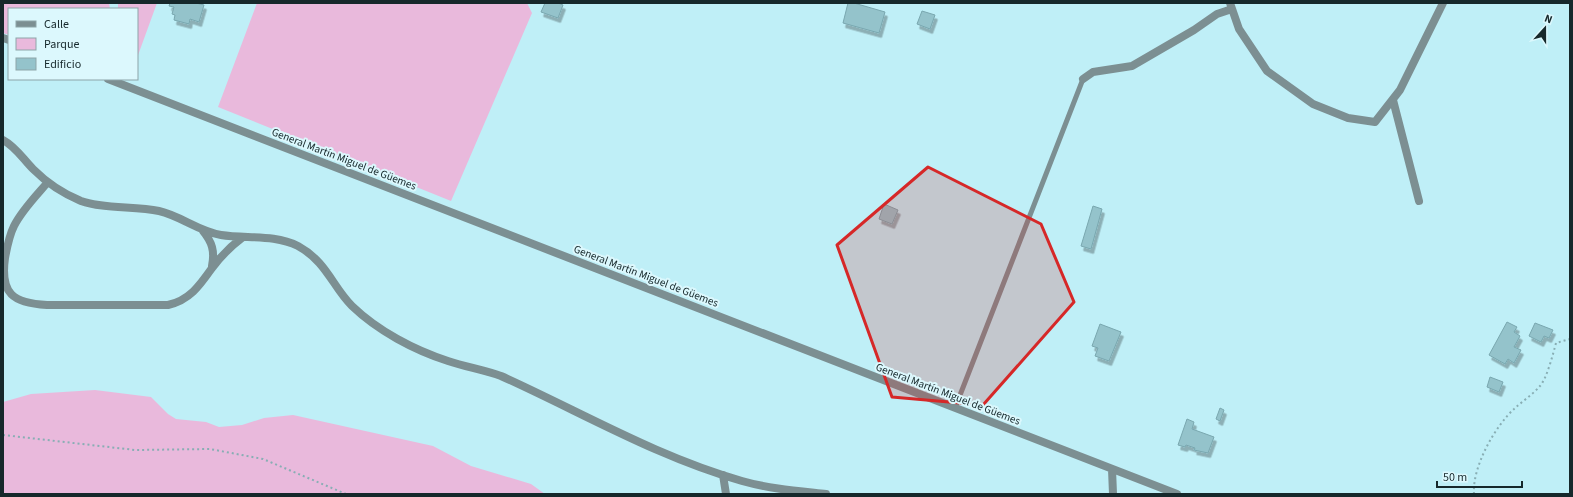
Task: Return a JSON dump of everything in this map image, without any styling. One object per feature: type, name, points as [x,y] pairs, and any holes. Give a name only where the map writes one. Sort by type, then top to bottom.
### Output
[{"type":"street","points":[[1083,79],[1093,72],[1132,66],[1194,30],[1231,6],[1239,29],[1267,71],[1313,104],[1348,118],[1375,122],[1400,90],[1443,3]]},
{"type":"street","name":"General Martín Miguel de Güemes","points":[[111,80],[1177,494]]},
{"type":"street","points":[[1393,100],[1419,202]]},
{"type":"street","points":[[3,140],[15,149],[33,169],[48,182],[81,200],[158,211],[185,221],[203,230],[219,235],[275,239],[298,247],[313,257],[325,269],[351,305],[369,320],[409,345],[448,361],[501,376],[673,458],[744,482],[783,489],[826,494]]},
{"type":"street","points":[[48,182],[18,220],[8,242],[3,281],[9,293],[20,302],[46,305],[168,305],[178,303],[196,290],[225,252],[243,237]]},
{"type":"street","points":[[203,230],[213,247],[214,256],[212,269]]},
{"type":"street","points":[[1112,469],[1113,494]]},
{"type":"street","points":[[723,475],[726,494]]},
{"type":"street","points":[[773,494],[783,489]]},
{"type":"lane","points":[[955,408],[1083,79]]},
{"type":"path","points":[[1474,494],[1473,484],[1477,467],[1498,427],[1513,409],[1541,386],[1551,361],[1556,343],[1570,339]]},
{"type":"path","points":[[3,435],[135,450],[210,449],[263,459],[346,494]]},
{"type":"highlighted area","points":[[928,167],[1041,224],[1074,302],[983,405],[892,397],[837,245]]},
{"type":"green space","points":[[3,3],[109,3],[110,8],[8,8],[8,35],[3,33]]},
{"type":"green space","points":[[118,3],[157,3],[138,55],[138,8],[118,8]]},
{"type":"green space","points":[[257,3],[527,3],[532,13],[451,201],[218,107]]},
{"type":"green space","points":[[95,390],[151,397],[168,414],[176,419],[206,422],[219,427],[242,425],[264,418],[293,415],[433,446],[471,466],[531,484],[545,494],[3,494],[3,402],[31,394]]},
{"type":"building","points":[[170,3],[196,3],[204,5],[199,22],[190,19],[189,24],[174,20],[175,15],[172,14],[174,7],[169,6]]},
{"type":"building","points":[[545,3],[558,3],[563,5],[558,18],[541,12]]},
{"type":"building","points":[[848,3],[854,3],[885,12],[879,33],[843,23]]},
{"type":"building","points":[[922,11],[935,15],[930,29],[917,24]]},
{"type":"building","points":[[884,204],[898,210],[892,224],[879,219]]},
{"type":"building","points":[[1093,206],[1102,209],[1091,249],[1081,246]]},
{"type":"building","points":[[1507,322],[1517,327],[1514,332],[1520,336],[1514,347],[1521,350],[1514,363],[1508,359],[1505,364],[1489,355]]},
{"type":"building","points":[[1535,323],[1553,330],[1549,338],[1544,336],[1541,342],[1529,336]]},
{"type":"building","points":[[1100,324],[1121,332],[1109,361],[1095,356],[1098,348],[1092,346]]},
{"type":"building","points":[[1490,377],[1503,382],[1499,392],[1487,387]]},
{"type":"building","points":[[1220,408],[1224,410],[1220,421],[1216,419]]},
{"type":"building","points":[[1187,419],[1194,422],[1192,429],[1214,437],[1208,453],[1194,450],[1195,448],[1186,445],[1185,447],[1178,445]]}]
